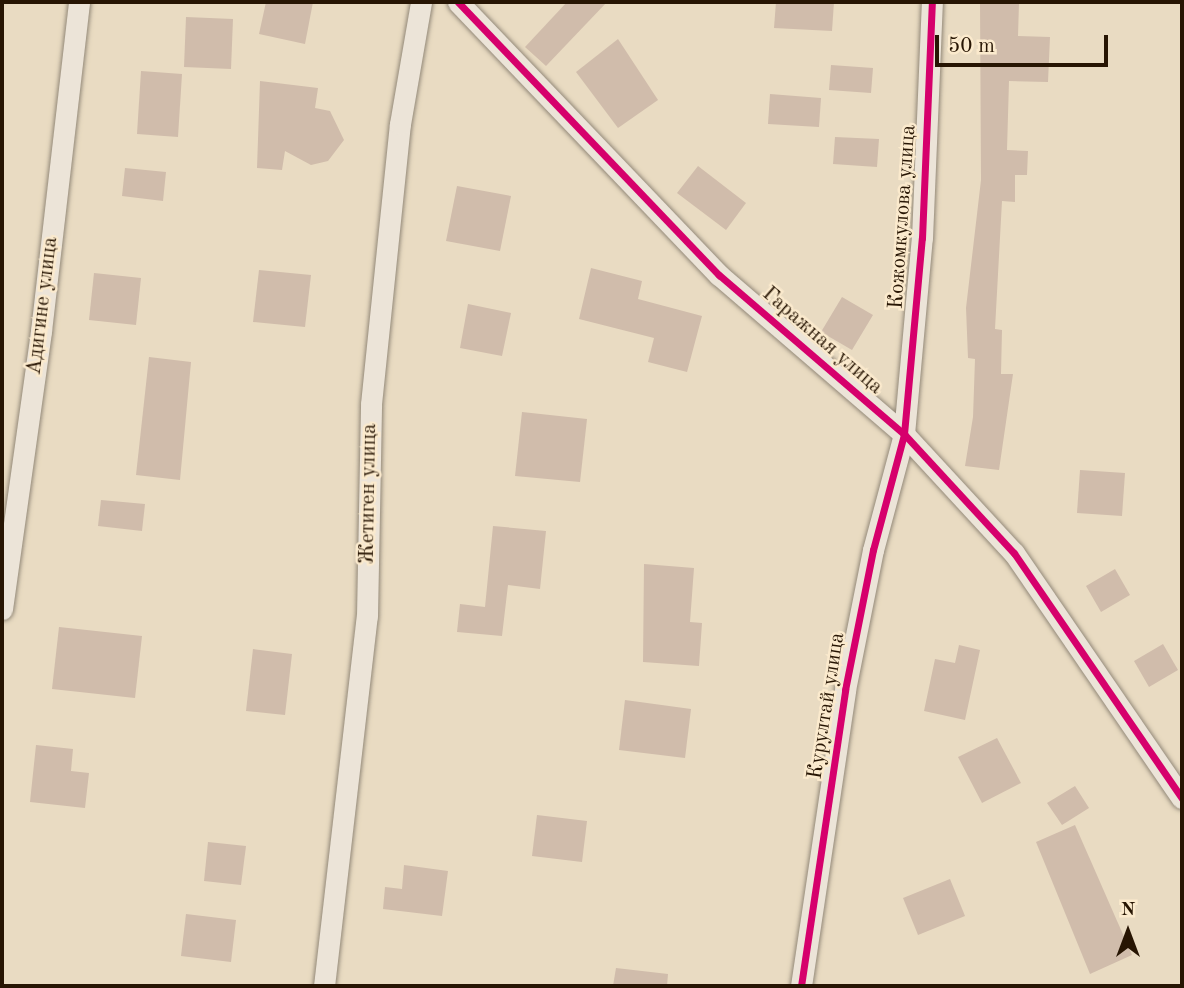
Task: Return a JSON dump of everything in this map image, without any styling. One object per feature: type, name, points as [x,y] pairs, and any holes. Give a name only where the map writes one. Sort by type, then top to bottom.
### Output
[{"type":"street","name":"Адигине улица","points":[[2,609],[41,331],[79,2]]},
{"type":"street","name":"Жетиген улица","points":[[324,986],[367,616],[371,404],[400,124],[421,2]]},
{"type":"street","name":"Гаражная улица","points":[[458,2],[719,275],[904,434],[1014,553],[1182,798]]},
{"type":"street","name":"Кожомкулова улица","points":[[904,434],[922,238],[932,2]]},
{"type":"street","name":"Курултай улица","points":[[801,986],[847,678],[873,550],[904,434]]},
{"type":"building","points":[[266,2],[313,2],[305,44],[259,34]]},
{"type":"building","points":[[567,2],[607,2],[546,66],[525,47]]},
{"type":"building","points":[[776,2],[834,2],[832,31],[774,28]]},
{"type":"building","points":[[980,2],[1019,3],[1018,36],[1050,37],[1048,82],[1009,81],[1007,150],[1028,151],[1027,175],[1015,175],[1015,202],[1002,201],[995,329],[1002,330],[1001,374],[1013,374],[999,470],[965,466],[973,417],[975,359],[968,358],[966,308],[981,180]]},
{"type":"building","points":[[186,17],[233,19],[231,69],[184,67]]},
{"type":"building","points":[[618,39],[658,100],[618,128],[576,72]]},
{"type":"building","points":[[831,65],[873,68],[871,93],[829,90]]},
{"type":"building","points":[[141,71],[182,74],[178,137],[137,134]]},
{"type":"building","points":[[260,81],[318,88],[315,108],[330,111],[344,140],[328,161],[311,165],[285,151],[282,170],[257,168]]},
{"type":"building","points":[[770,94],[821,98],[819,127],[768,124]]},
{"type":"building","points":[[835,137],[879,139],[877,167],[833,164]]},
{"type":"building","points":[[698,166],[746,203],[726,230],[677,193]]},
{"type":"building","points":[[125,168],[166,172],[163,201],[122,196]]},
{"type":"building","points":[[457,186],[511,196],[500,251],[446,241]]},
{"type":"building","points":[[591,268],[642,281],[638,299],[702,316],[687,372],[648,362],[654,338],[579,319]]},
{"type":"building","points":[[259,270],[311,275],[305,327],[253,322]]},
{"type":"building","points":[[94,273],[141,278],[136,325],[89,320]]},
{"type":"building","points":[[842,297],[873,315],[852,350],[821,332]]},
{"type":"building","points":[[468,304],[511,313],[502,356],[460,348]]},
{"type":"building","points":[[149,357],[191,362],[180,480],[136,475]]},
{"type":"building","points":[[522,412],[587,419],[580,482],[515,476]]},
{"type":"building","points":[[1080,470],[1125,473],[1122,516],[1077,513]]},
{"type":"building","points":[[101,500],[145,504],[142,531],[98,526]]},
{"type":"building","points":[[493,526],[546,531],[540,589],[508,585],[502,636],[457,632],[460,604],[485,607]]},
{"type":"building","points":[[644,564],[694,568],[690,622],[702,623],[699,666],[643,662]]},
{"type":"building","points":[[1115,569],[1130,595],[1101,612],[1086,586]]},
{"type":"building","points":[[59,627],[142,636],[135,698],[52,689]]},
{"type":"building","points":[[1163,644],[1178,670],[1149,687],[1134,661]]},
{"type":"building","points":[[959,645],[980,650],[965,720],[924,711],[935,659],[955,663]]},
{"type":"building","points":[[253,649],[292,654],[285,715],[246,711]]},
{"type":"building","points":[[625,700],[691,709],[685,758],[619,750]]},
{"type":"building","points":[[997,738],[1021,783],[982,803],[958,757]]},
{"type":"building","points":[[36,745],[73,749],[71,771],[89,773],[85,808],[30,802]]},
{"type":"building","points":[[1075,786],[1089,808],[1062,825],[1047,803]]},
{"type":"building","points":[[537,815],[587,821],[582,862],[532,856]]},
{"type":"building","points":[[1075,825],[1132,955],[1090,974],[1036,842]]},
{"type":"building","points":[[208,842],[246,846],[241,885],[204,881]]},
{"type":"building","points":[[404,865],[448,871],[442,916],[383,909],[385,887],[402,889]]},
{"type":"building","points":[[950,879],[965,916],[918,935],[903,898]]},
{"type":"building","points":[[186,914],[236,920],[231,962],[181,956]]},
{"type":"building","points":[[616,968],[668,974],[667,986],[613,986]]},
{"type":"cycle path","points":[[458,2],[719,275],[904,434],[1014,553],[1182,798]]},
{"type":"cycle path","points":[[801,986],[845,690],[873,550],[904,434],[922,238],[932,2]]}]
